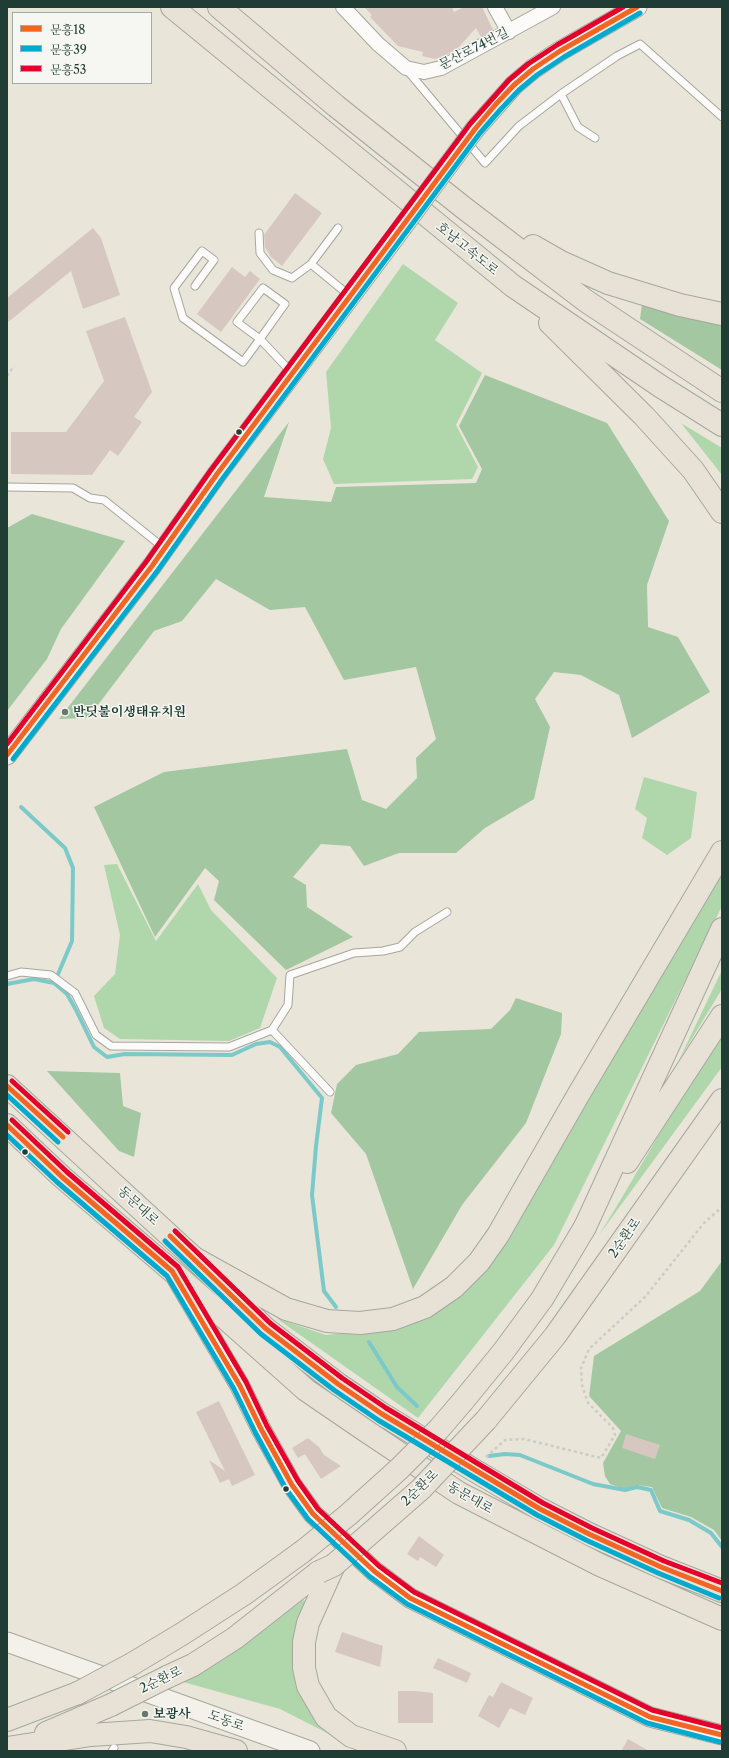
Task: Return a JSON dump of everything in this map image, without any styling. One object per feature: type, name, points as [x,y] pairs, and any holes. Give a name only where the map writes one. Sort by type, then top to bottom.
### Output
[{"type":"main road","name":"호남고속도로","points":[[172,7],[513,286],[660,386],[722,425]]},
{"type":"main road","points":[[219,7],[336,106],[464,208],[586,301],[722,391]]},
{"type":"main road","points":[[7,755],[164,548],[217,474],[475,129],[514,85],[533,69],[560,51],[637,7]]},
{"type":"main road","points":[[464,208],[561,262],[608,282],[680,305],[722,314]]},
{"type":"main road","points":[[513,286],[644,416],[693,470],[722,512]]},
{"type":"main road","points":[[194,1258],[286,1309],[327,1321],[360,1323],[393,1319],[425,1306],[454,1287],[478,1262],[498,1235],[577,1097],[722,852]]},
{"type":"main road","points":[[584,1227],[722,929]]},
{"type":"main road","points":[[584,1227],[722,1016]]},
{"type":"main road","name":"동문대로","points":[[7,1086],[194,1258],[265,1328],[338,1384],[382,1414],[540,1509],[589,1534],[661,1567],[722,1591]]},
{"type":"main road","name":"2순환로","points":[[7,1747],[59,1728],[111,1705],[193,1665],[235,1638],[327,1573],[421,1489],[486,1420],[555,1336],[722,1100]]},
{"type":"main road","name":"동문대로","points":[[7,1126],[62,1177],[172,1271],[306,1390],[459,1493],[600,1565],[722,1618]]},
{"type":"main road","name":"2순환로","points":[[7,1720],[78,1693],[132,1664],[201,1622],[302,1552],[348,1515],[399,1469],[439,1429],[463,1401],[503,1352],[542,1299],[584,1227]]},
{"type":"main road","name":"동문대로","points":[[172,1271],[236,1380],[292,1485],[313,1514],[374,1571],[410,1598],[650,1717],[722,1735]]},
{"type":"main road","points":[[327,1573],[308,1623],[304,1642],[304,1668],[308,1686],[326,1717],[351,1736],[395,1751]]},
{"type":"main road","name":"도동로","points":[[7,1642],[140,1696],[310,1751]]},
{"type":"main road","points":[[7,1747],[91,1735],[150,1731],[186,1736],[236,1751]]},
{"type":"street","points":[[343,7],[378,44],[406,68]]},
{"type":"street","points":[[495,7],[509,32]]},
{"type":"street","name":"문산로74번길","points":[[406,68],[424,72],[441,68],[553,7]]},
{"type":"lane","points":[[406,68],[485,163],[519,126],[617,56],[640,44],[722,117]]},
{"type":"lane","points":[[562,94],[578,127],[595,138]]},
{"type":"lane","points":[[259,233],[260,253],[273,270],[292,278],[311,264],[338,228]]},
{"type":"lane","points":[[195,286],[214,260],[202,251],[174,288],[183,318],[243,362],[260,339],[285,304],[263,288],[237,322],[260,339],[292,374]]},
{"type":"lane","points":[[311,264],[350,296]]},
{"type":"lane","points":[[7,487],[73,488],[90,498],[104,500],[164,548]]},
{"type":"lane","points":[[7,976],[21,972],[51,975],[75,993],[96,1035],[111,1046],[228,1047],[272,1030],[288,1005],[290,975],[354,953],[383,951],[400,947],[415,932],[447,912]]},
{"type":"lane","points":[[272,1030],[330,1092]]},
{"type":"path","points":[[7,376],[14,366]]},
{"type":"path","points":[[472,1469],[505,1440],[524,1439],[600,1458],[615,1435],[613,1428],[588,1404],[582,1385],[581,1368],[589,1349],[645,1297],[704,1223],[722,1207]]},
{"type":"green space","points":[[403,264],[458,303],[435,340],[482,373],[456,425],[478,467],[472,479],[334,484],[323,459],[331,428],[326,372]]},
{"type":"green space","points":[[642,304],[722,321],[722,370],[640,319]]},
{"type":"green space","points":[[485,375],[607,423],[669,521],[647,585],[648,627],[678,637],[710,692],[632,738],[619,695],[581,675],[554,672],[535,699],[550,727],[534,799],[485,828],[456,853],[399,853],[364,866],[350,846],[321,844],[293,877],[306,885],[307,907],[353,937],[286,970],[214,900],[219,881],[205,868],[155,937],[94,807],[164,772],[347,749],[362,800],[386,809],[417,778],[416,758],[436,739],[416,667],[344,680],[305,607],[270,610],[216,579],[182,621],[154,631],[88,718],[59,719],[289,422],[264,497],[331,502],[336,487],[476,483],[482,469],[459,426]]},
{"type":"green space","points":[[681,423],[722,448],[722,475]]},
{"type":"green space","points":[[32,514],[125,541],[61,629],[47,659],[7,711],[7,528]]},
{"type":"green space","points":[[644,777],[697,792],[691,838],[667,855],[642,838],[647,818],[635,809]]},
{"type":"green space","points":[[722,863],[722,906],[554,1245],[418,1418],[276,1318],[326,1335],[393,1328],[454,1291]]},
{"type":"green space","points":[[117,864],[156,941],[198,884],[211,910],[277,978],[260,1028],[229,1041],[120,1039],[104,1028],[94,996],[115,974],[120,935],[104,865]]},
{"type":"green space","points":[[722,970],[722,989],[679,1060]]},
{"type":"green space","points":[[516,998],[562,1013],[561,1034],[526,1123],[462,1205],[413,1289],[366,1154],[331,1113],[337,1084],[356,1065],[398,1054],[419,1032],[491,1029],[510,1010]]},
{"type":"green space","points":[[722,1028],[722,1067],[599,1235],[621,1199]]},
{"type":"green space","points":[[47,1071],[120,1073],[123,1106],[141,1113],[134,1157],[119,1151]]},
{"type":"green space","points":[[722,1261],[722,1541],[714,1530],[691,1517],[662,1508],[652,1487],[637,1485],[624,1489],[610,1484],[605,1476],[603,1463],[621,1431],[589,1396],[594,1356],[700,1291]]},
{"type":"green space","points":[[303,1600],[308,1602],[298,1656],[345,1742],[280,1709],[176,1680],[260,1632]]},
{"type":"building","points":[[364,7],[452,7],[454,12],[464,7],[482,7],[493,30],[481,37],[476,28],[457,49],[445,56],[435,59],[422,56],[423,52],[398,46],[370,17],[372,15]]},
{"type":"building","points":[[295,193],[322,213],[282,266],[271,257],[265,247],[264,235]]},
{"type":"building","points":[[93,228],[101,238],[120,295],[83,309],[71,271],[7,323],[7,298]]},
{"type":"building","points":[[232,267],[245,277],[250,271],[260,279],[221,332],[197,314]]},
{"type":"building","points":[[125,317],[152,392],[134,417],[142,422],[118,456],[110,450],[92,475],[11,474],[11,432],[66,432],[104,381],[86,331]]},
{"type":"building","points":[[219,1401],[255,1475],[232,1486],[229,1479],[220,1483],[209,1460],[225,1471],[196,1412]]},
{"type":"building","points":[[626,1434],[660,1445],[655,1459],[622,1448]]},
{"type":"building","points":[[308,1438],[319,1447],[324,1455],[341,1466],[321,1479],[305,1454],[298,1458],[292,1448]]},
{"type":"building","points":[[419,1536],[444,1555],[436,1567],[420,1557],[418,1561],[407,1554]]},
{"type":"building","points":[[342,1632],[383,1646],[380,1667],[335,1652]]},
{"type":"building","points":[[438,1658],[471,1673],[467,1683],[433,1668]]},
{"type":"building","points":[[501,1682],[533,1698],[525,1715],[510,1708],[499,1728],[478,1716],[489,1695],[493,1697]]},
{"type":"building","points":[[398,1691],[433,1693],[433,1723],[398,1723]]},
{"type":"building","points":[[628,1739],[649,1751],[621,1751]]},
{"type":"waterway","points":[[21,807],[65,848],[73,868],[72,941],[56,979]]},
{"type":"waterway","points":[[7,984],[34,979],[54,983],[67,994],[94,1047],[107,1057],[125,1054],[232,1055],[256,1044],[270,1042],[280,1047],[322,1098],[312,1195],[324,1291],[336,1307]]},
{"type":"waterway","points":[[369,1342],[397,1387],[417,1406]]},
{"type":"waterway","points":[[489,1456],[505,1454],[520,1455],[593,1484],[625,1490],[637,1487],[651,1490],[660,1511],[689,1520],[711,1533],[722,1547]]},
{"type":"transit line","name":"문흥53","points":[[7,744],[146,562],[211,470],[470,124],[509,80],[528,64],[557,45],[623,7]]},
{"type":"transit line","name":"문흥18","points":[[7,755],[152,566],[217,474],[475,129],[496,104],[514,85],[533,69],[560,51],[637,7]]},
{"type":"transit line","name":"문흥39","points":[[13,759],[158,570],[223,478],[480,133],[519,90],[537,75],[564,57],[640,13]]},
{"type":"transit line","name":"문흥53","points":[[12,1081],[68,1132]]},
{"type":"transit line","name":"문흥18","points":[[7,1086],[63,1137]]},
{"type":"transit line","name":"문흥39","points":[[7,1095],[58,1142]]},
{"type":"transit line","name":"문흥53","points":[[12,1120],[67,1172],[178,1267],[246,1382],[267,1426],[298,1481],[318,1509],[379,1566],[414,1592],[652,1710],[722,1728]]},
{"type":"transit line","name":"문흥18","points":[[7,1125],[62,1177],[172,1271],[240,1386],[261,1429],[292,1485],[313,1514],[374,1571],[410,1598],[650,1717],[722,1735]]},
{"type":"transit line","name":"문흥39","points":[[7,1135],[57,1182],[167,1276],[234,1389],[255,1432],[286,1489],[308,1519],[369,1576],[407,1604],[647,1723],[720,1742]]},
{"type":"transit line","name":"문흥53","points":[[175,1231],[270,1323],[342,1378],[386,1408],[543,1503],[592,1528],[664,1561],[722,1583]]},
{"type":"transit line","name":"문흥18","points":[[170,1236],[265,1328],[338,1384],[382,1414],[540,1509],[589,1534],[661,1567],[722,1591]]},
{"type":"transit line","name":"문흥39","points":[[165,1241],[261,1334],[334,1390],[378,1420],[537,1515],[586,1540],[658,1573],[719,1598]]},
{"type":"place","name":"반딧불이생태유치원","points":[[65,712]]},
{"type":"place","name":"보광사","points":[[145,1714]]}]
